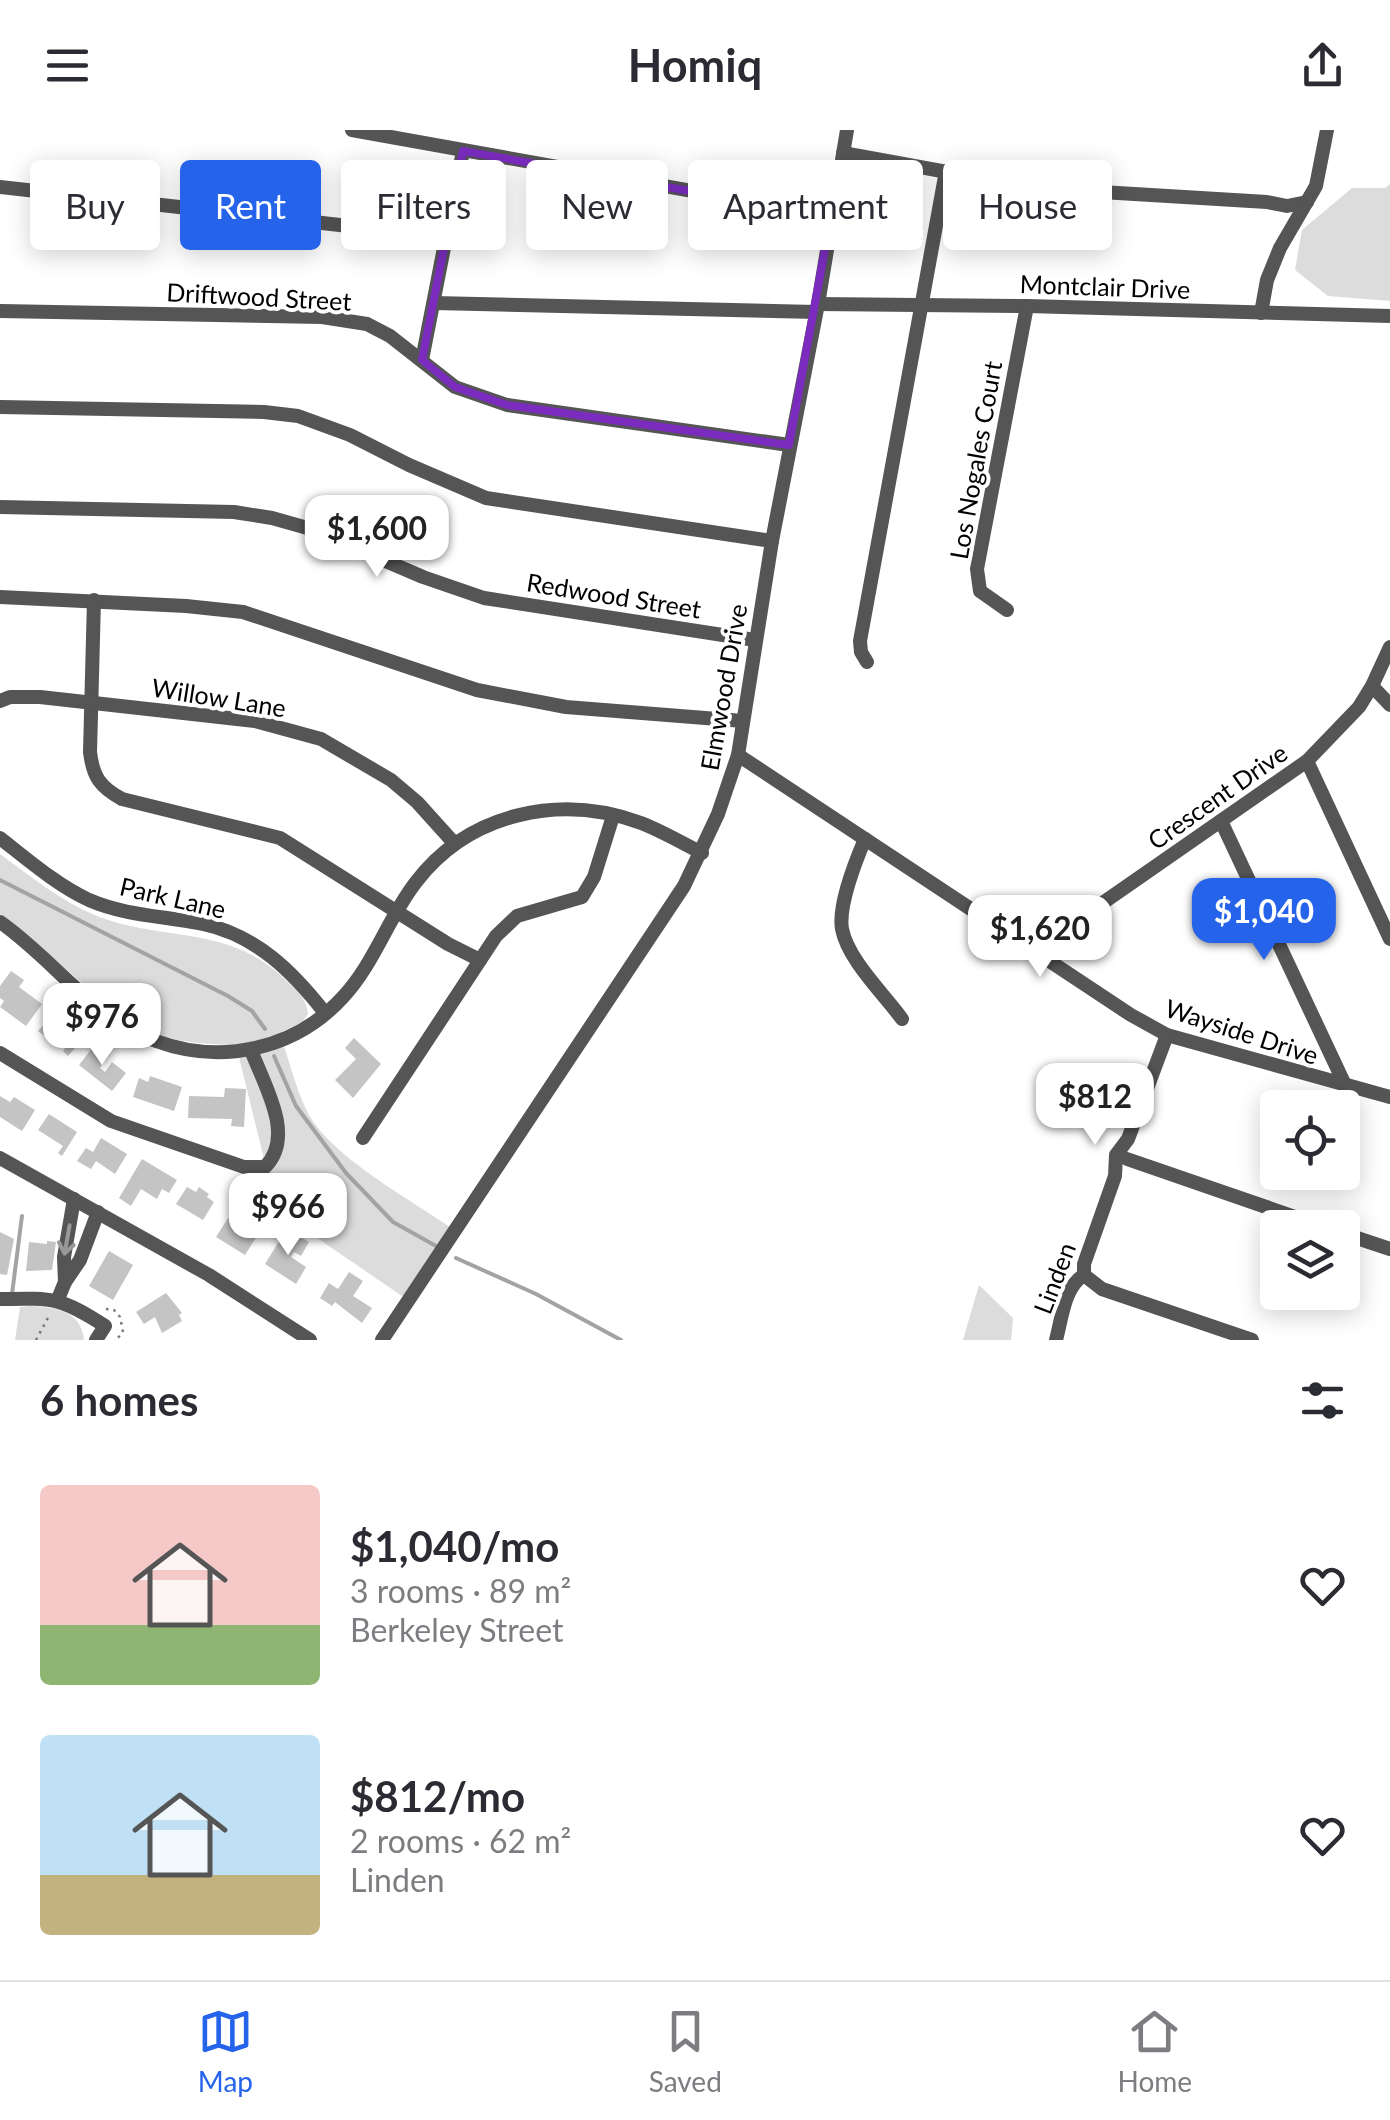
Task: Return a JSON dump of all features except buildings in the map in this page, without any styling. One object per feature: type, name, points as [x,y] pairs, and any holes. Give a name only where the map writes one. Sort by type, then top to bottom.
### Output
[{"type":"street","points":[[352,130],[688,190]]},
{"type":"street","name":"Elmwood Drive","points":[[842,160],[847,130]]},
{"type":"street","points":[[1261,312],[1267,280],[1280,248],[1307,202],[1322,166],[1327,130]]},
{"type":"street","points":[[461,160],[463,150]]},
{"type":"street","points":[[843,154],[943,171]]},
{"type":"street","points":[[867,662],[860,652],[860,641],[943,186]]},
{"type":"street","points":[[0,187],[341,225]]},
{"type":"street","points":[[1112,193],[1287,206],[1307,202]]},
{"type":"street","points":[[422,360],[444,250]]},
{"type":"street","name":"Elmwood Drive","points":[[382,1340],[673,902],[702,852],[738,755],[772,541],[826,250]]},
{"type":"street","name":"Montclair Drive","points":[[434,303],[817,308],[1026,306],[1390,316]]},
{"type":"street","name":"Los Nogales Court","points":[[1006,610],[980,591],[976,570],[1026,306]]},
{"type":"street","name":"Driftwood Street","points":[[0,311],[322,317],[367,324],[390,336],[456,387],[507,405],[789,445]]},
{"type":"street","points":[[0,407],[298,416],[350,435],[486,498],[772,541]]},
{"type":"street","name":"Redwood Street","points":[[0,507],[234,512],[272,518],[484,598],[755,640]]},
{"type":"street","points":[[0,597],[243,612],[477,690],[566,706],[742,722]]},
{"type":"street","points":[[94,600],[92,774],[103,788],[122,799],[280,838],[448,944],[480,960]]},
{"type":"street","name":"Crescent Drive","points":[[1035,950],[1307,761],[1334,735],[1372,686],[1390,646]]},
{"type":"street","points":[[1372,686],[1390,704]]},
{"type":"street","name":"Willow Lane","points":[[0,701],[40,697],[255,720],[320,739],[391,780],[454,843]]},
{"type":"street","name":"Wayside Drive","points":[[738,755],[1166,1035],[1390,1097]]},
{"type":"street","points":[[1307,761],[1390,939]]},
{"type":"street","points":[[0,922],[126,1027],[182,1049],[214,1053],[251,1050],[287,1038],[342,998],[416,881],[454,843],[519,812],[548,809],[613,816],[639,822],[702,852]]},
{"type":"street","points":[[363,1138],[496,936],[517,916],[582,897],[594,877],[613,816]]},
{"type":"street","points":[[1220,821],[1346,1087]]},
{"type":"street","name":"Park Lane","points":[[0,838],[90,900],[126,912],[204,924],[236,934],[269,953],[301,982],[325,1013]]},
{"type":"street","points":[[865,839],[847,891],[842,928],[862,968],[902,1020]]},
{"type":"street","name":"Linden","points":[[1056,1340],[1068,1297],[1075,1281],[1084,1275],[1084,1264],[1114,1176],[1116,1155],[1128,1139],[1166,1035]]},
{"type":"street","points":[[0,1054],[111,1121],[244,1168],[265,1167],[274,1158],[280,1140],[277,1120],[251,1050]]},
{"type":"street","name":"Linden","points":[[1114,1176],[1127,1159],[1128,1139]]},
{"type":"street","points":[[0,1158],[210,1274],[310,1340]]},
{"type":"street","points":[[1127,1159],[1275,1210]]},
{"type":"street","points":[[64,1282],[64,1257],[74,1200]]},
{"type":"street","points":[[54,1304],[80,1260],[98,1212]]},
{"type":"street","points":[[1360,1239],[1390,1249]]},
{"type":"street","points":[[1084,1275],[1102,1289],[1252,1340]]},
{"type":"street","points":[[0,1299],[54,1304],[101,1333]]},
{"type":"path","points":[[36,1340],[54,1304]]},
{"type":"highlighted area","points":[[463,151],[831,216],[789,445],[507,405],[455,387],[422,360]]},
{"type":"shaded area","points":[[1390,184],[1390,301],[1328,296],[1295,270],[1302,230],[1352,188],[1385,188]]},
{"type":"shaded area","points":[[0,854],[47,888],[97,916],[244,951],[267,964],[296,990],[308,1014],[302,1022],[279,1033],[309,1115],[353,1162],[450,1227],[405,1298],[304,1229],[309,1222],[268,1175],[236,1045],[157,1034],[113,1009],[0,914]]},
{"type":"shaded area","points":[[979,1285],[1013,1318],[1011,1340],[963,1340]]},
{"type":"shaded area","points":[[20,1307],[66,1312],[78,1323],[84,1340],[15,1340]]},
{"type":"waterway","points":[[0,880],[228,996],[252,1011],[265,1029]]},
{"type":"waterway","points":[[274,1056],[296,1106],[346,1173],[393,1222],[436,1246]]},
{"type":"waterway","points":[[12,1294],[22,1216]]},
{"type":"waterway","points":[[456,1258],[536,1294],[621,1340]]}]
